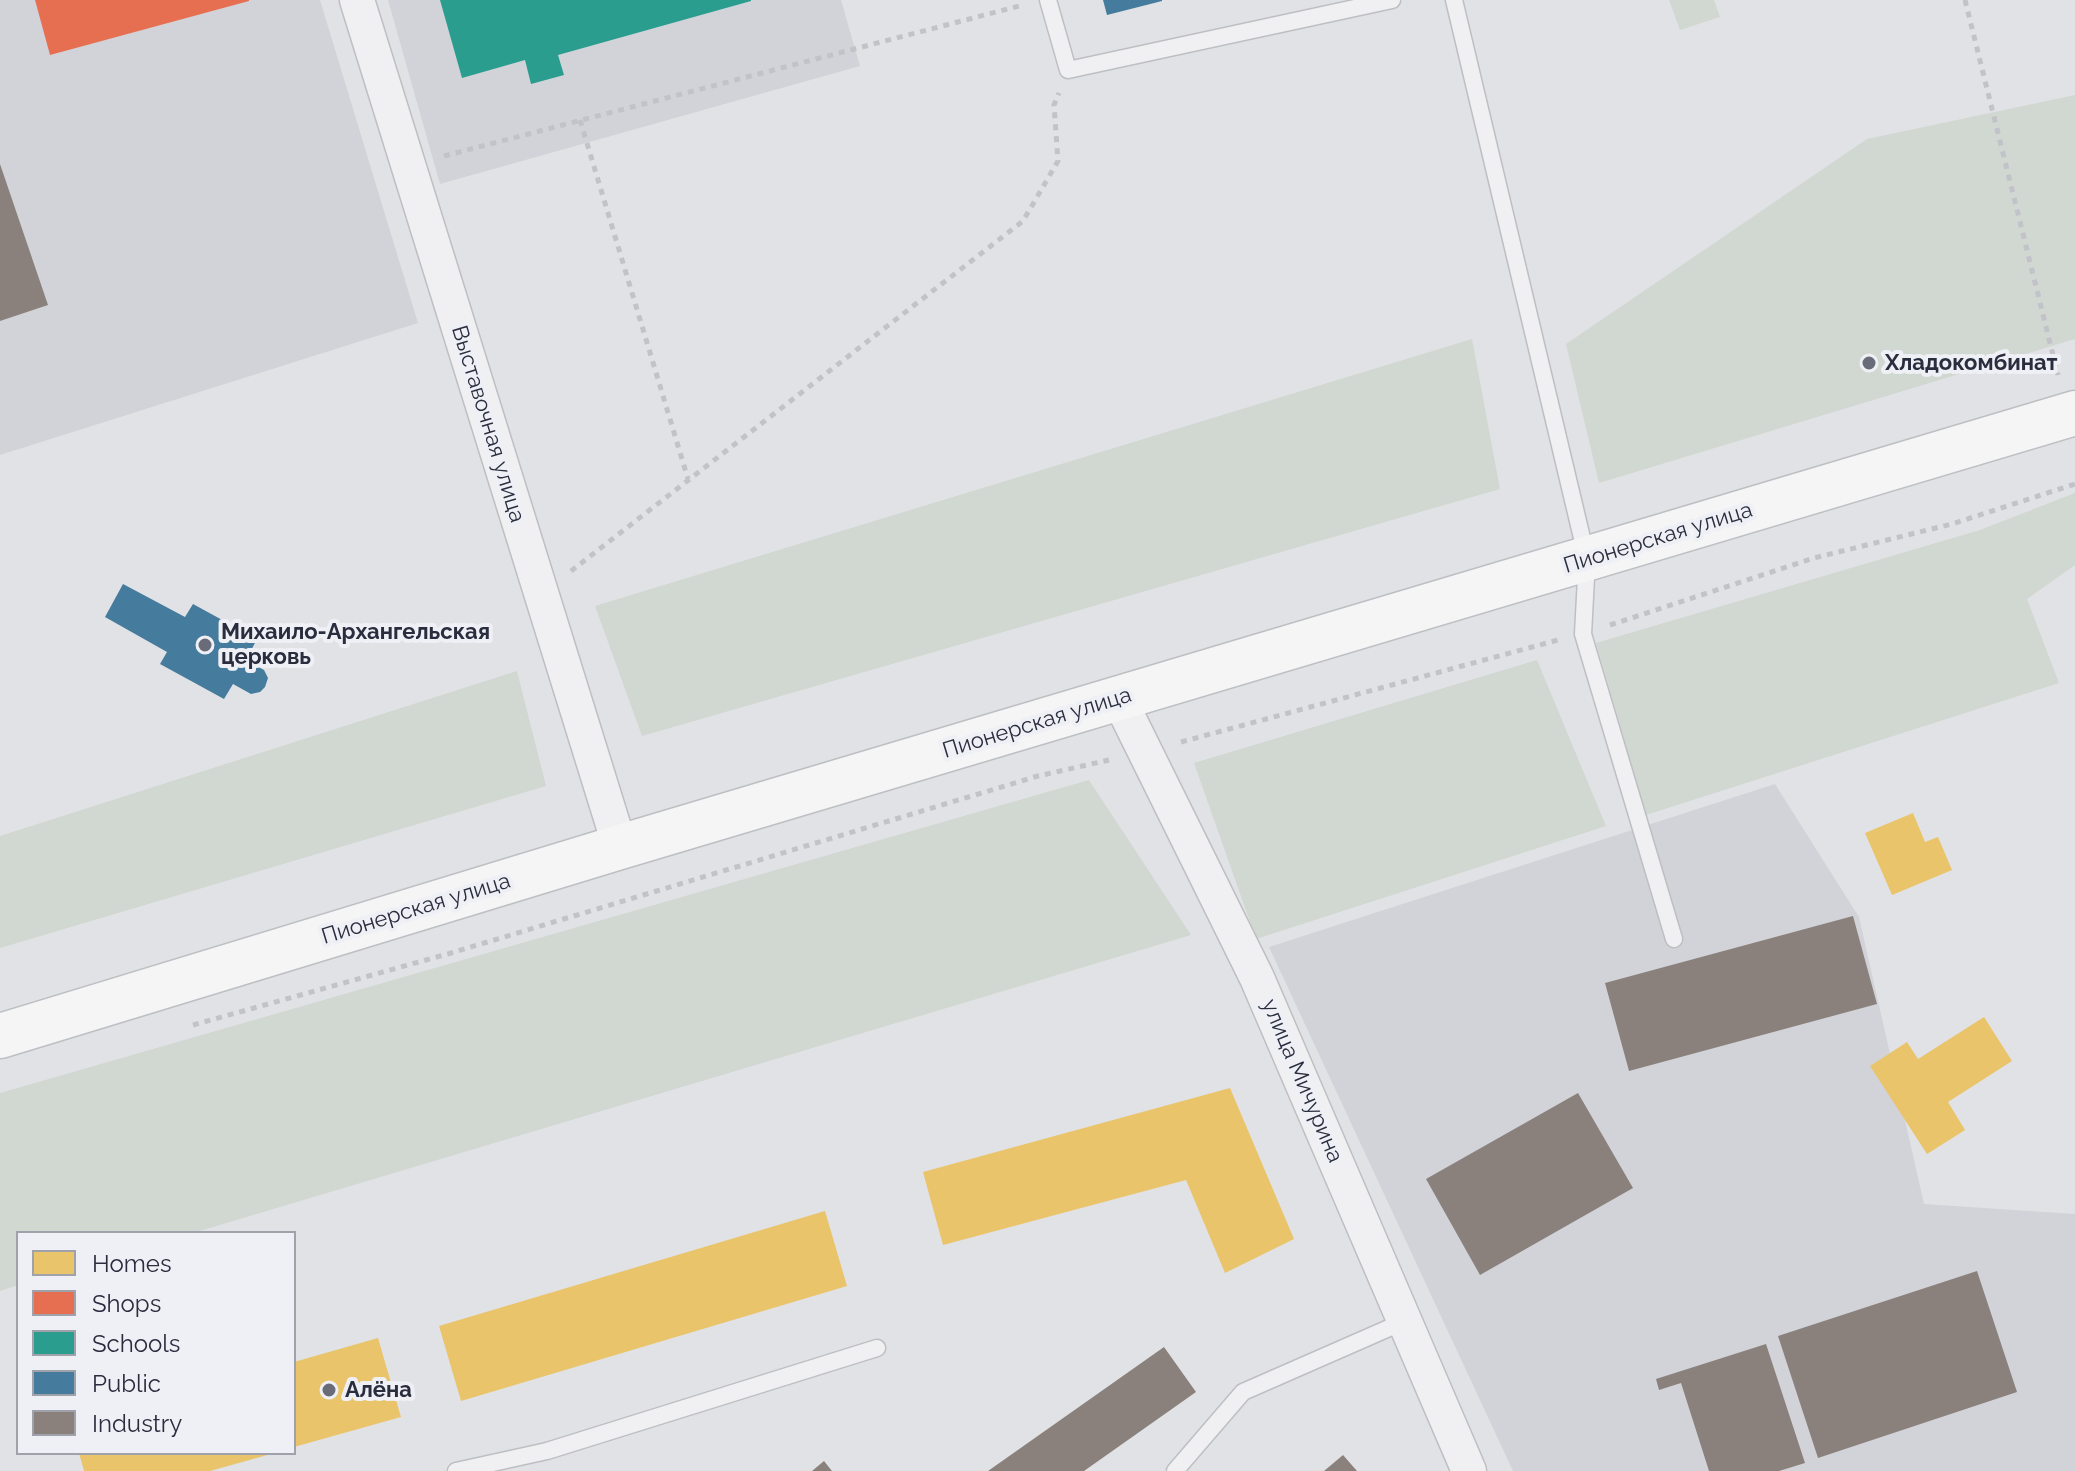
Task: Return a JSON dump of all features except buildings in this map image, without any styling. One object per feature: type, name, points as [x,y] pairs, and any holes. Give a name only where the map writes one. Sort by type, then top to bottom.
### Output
[{"type":"main road","name":"Пионерская улица","points":[[0,1036],[620,847],[2072,414]]},
{"type":"street","name":"Выставочная улица","points":[[357,0],[620,847]]},
{"type":"street","name":"улица Мичурина","points":[[1119,699],[1257,978],[1469,1471]]},
{"type":"lane","points":[[1048,0],[1068,70],[1392,0]]},
{"type":"lane","points":[[1454,0],[1587,559],[1583,634],[1674,939]]},
{"type":"lane","points":[[1175,1471],[1243,1392],[1405,1321]]},
{"type":"lane","points":[[456,1471],[497,1467],[877,1348]]},
{"type":"path","points":[[1965,0],[2072,414]]},
{"type":"path","points":[[408,165],[1028,4]]},
{"type":"path","points":[[541,594],[1023,221],[1058,161],[1054,105],[1068,70]]},
{"type":"path","points":[[580,120],[688,480]]},
{"type":"path","points":[[183,1027],[451,953],[1038,776],[1145,752],[1583,634],[1814,558],[1952,524],[2075,484]]},
{"type":"shaded area","points":[[0,0],[320,0],[418,323],[0,455]]},
{"type":"shaded area","points":[[388,0],[841,0],[860,66],[440,184]]},
{"type":"shaded area","points":[[1669,0],[1714,0],[1720,17],[1680,30]]},
{"type":"shaded area","points":[[2075,95],[2075,339],[1599,483],[1566,344],[1867,139]]},
{"type":"shaded area","points":[[1472,339],[1500,489],[642,736],[595,606]]},
{"type":"shaded area","points":[[2075,493],[2075,565],[2027,599],[2059,683],[1646,815],[1596,643],[1980,530]]},
{"type":"shaded area","points":[[1537,660],[1606,826],[1256,939],[1194,763]]},
{"type":"shaded area","points":[[517,671],[546,786],[0,948],[0,836]]},
{"type":"shaded area","points":[[1089,780],[1191,935],[200,1231],[16,1231],[16,1286],[0,1291],[0,1093]]},
{"type":"shaded area","points":[[1775,784],[1859,917],[1924,1204],[2075,1214],[2075,1471],[1513,1471],[1269,947]]},
{"type":"place","name":"Хладокомбинат","points":[[1869,363]]},
{"type":"place","name":"Михаило-Архангельская церковь","points":[[205,645]]},
{"type":"place","name":"Алёна","points":[[329,1390]]}]
